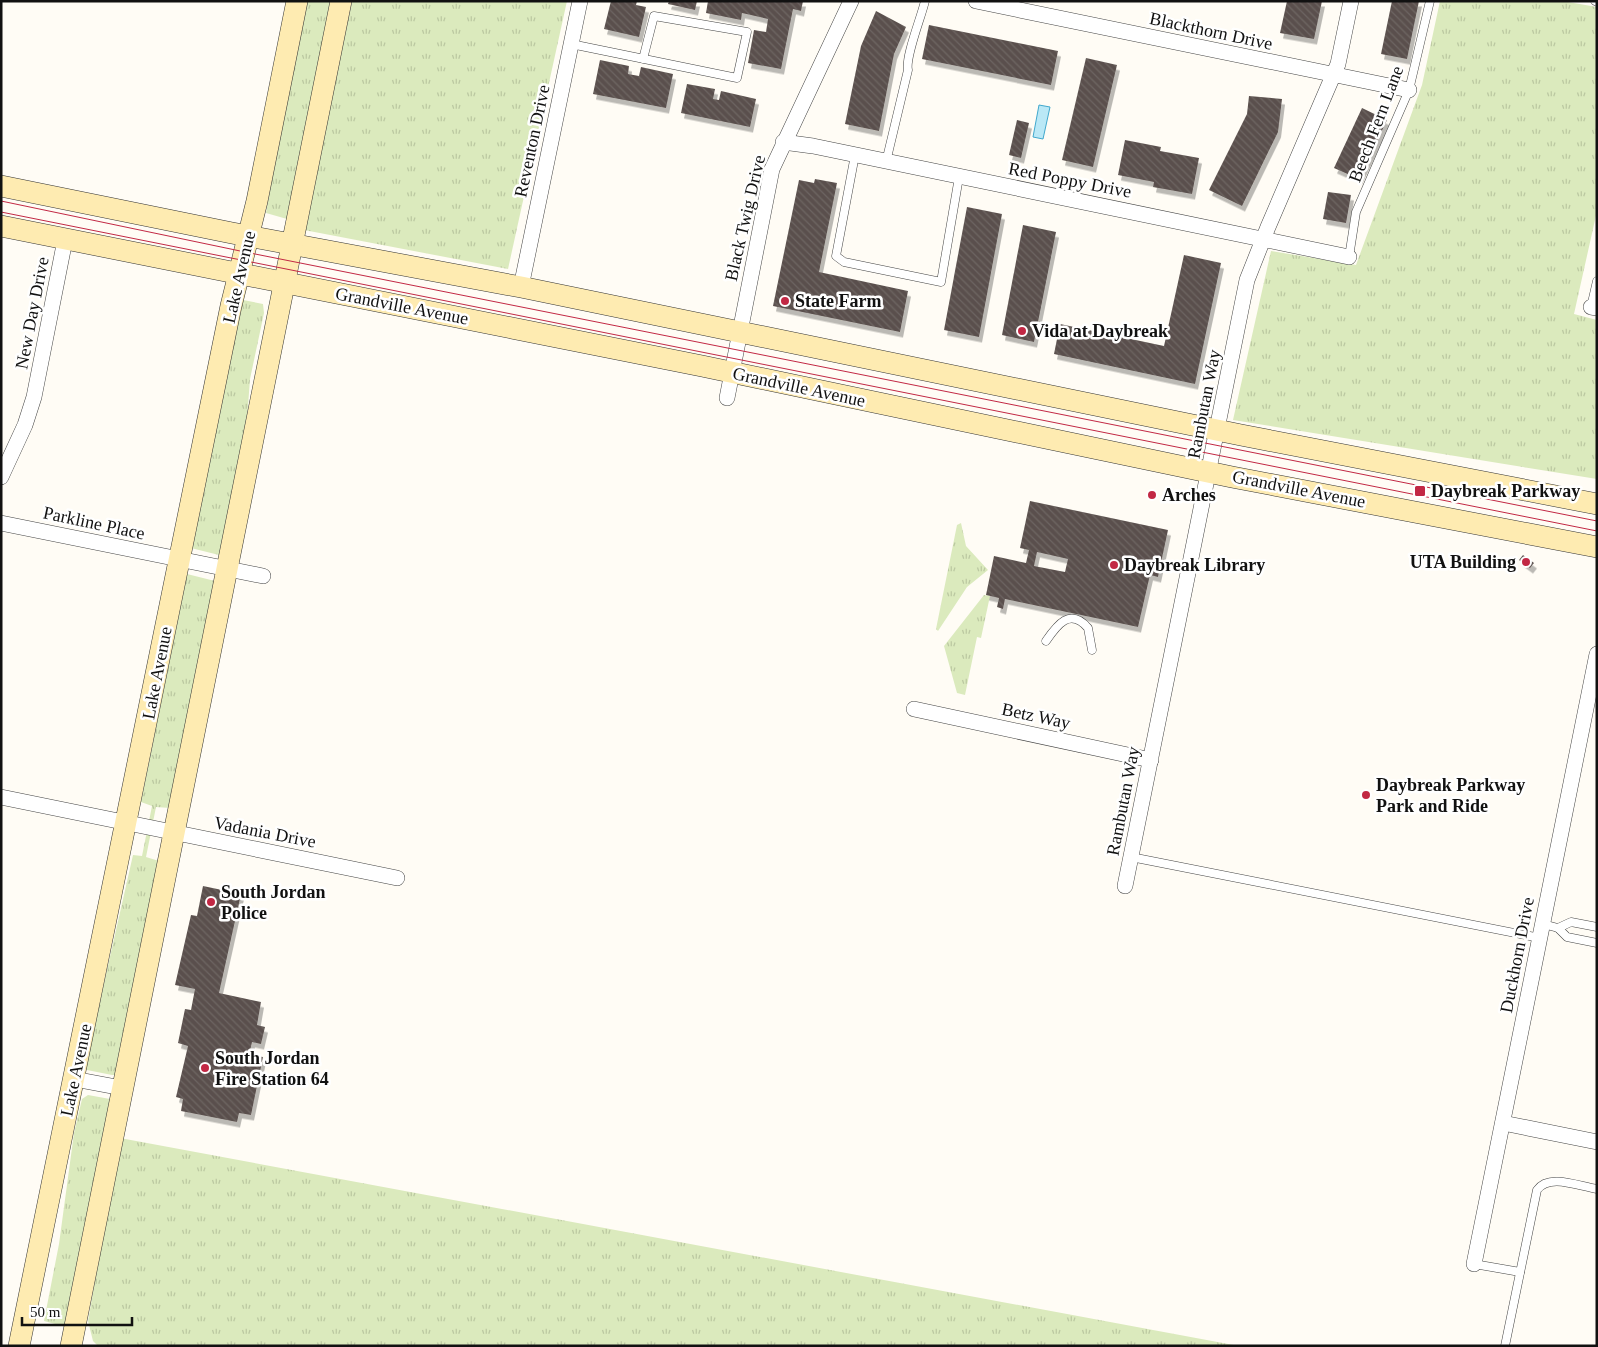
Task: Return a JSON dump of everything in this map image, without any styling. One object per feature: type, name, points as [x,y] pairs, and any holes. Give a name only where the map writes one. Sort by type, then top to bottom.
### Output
[{"type":"street","name":"Lake Avenue","points":[[19,1346],[179,559],[297,1]]},
{"type":"street","points":[[71,1346],[341,1]]},
{"type":"street","name":"Reventon Drive","points":[[521,288],[580,1]]},
{"type":"street","name":"Black Twig Drive","points":[[727,398],[772,169],[783,142],[851,1]]},
{"type":"street","name":"Blackthorn Drive","points":[[976,1],[1026,6],[1409,90]]},
{"type":"street","name":"Rambutan Way","points":[[1125,886],[1248,280],[1263,239],[1342,51],[1351,1]]},
{"type":"street","name":"Red Poppy Drive","points":[[783,142],[855,155],[1349,257]]},
{"type":"street","points":[[1,186],[248,236],[521,288],[1217,430],[1597,504]]},
{"type":"street","name":"Grandville Avenue","points":[[1,226],[732,372],[1209,472],[1597,547]]},
{"type":"street","name":"New Day Drive","points":[[1,477],[25,425],[34,397],[65,240]]},
{"type":"street","name":"Parkline Place","points":[[1,523],[179,559]]},
{"type":"street","points":[[179,559],[263,576]]},
{"type":"street","name":"Duckhorn Drive","points":[[1474,1264],[1541,931],[1587,716],[1597,654]]},
{"type":"street","name":"Betz Way","points":[[914,709],[1151,760]]},
{"type":"street","name":"Vadania Drive","points":[[1,797],[397,878]]},
{"type":"street","points":[[74,1079],[122,1088]]},
{"type":"street","points":[[1503,1123],[1597,1142]]},
{"type":"lane","points":[[886,162],[908,70],[906,62],[925,1]]},
{"type":"lane","name":"Beech Fern Lane","points":[[1349,257],[1356,212],[1409,90],[1430,1]]},
{"type":"lane","points":[[571,44],[643,59],[737,78],[747,32],[654,16],[643,59]]},
{"type":"lane","points":[[855,155],[836,256],[844,262],[941,282],[959,177]]},
{"type":"lane","points":[[1594,308],[1597,281]]},
{"type":"lane","points":[[1046,641],[1057,625],[1071,618],[1078,620],[1088,628],[1092,650]]},
{"type":"lane","points":[[1131,856],[1541,931],[1558,928],[1571,922],[1597,927]]},
{"type":"lane","points":[[1558,928],[1567,937],[1597,943]]},
{"type":"lane","points":[[1505,1346],[1537,1190],[1541,1184],[1552,1181],[1597,1189]]},
{"type":"lane","points":[[1474,1264],[1520,1272]]},
{"type":"green space","points":[[301,1],[333,1],[287,219],[266,213]]},
{"type":"green space","points":[[352,1],[567,1],[508,269],[304,230]]},
{"type":"green space","points":[[1440,1],[1562,1],[1597,7],[1597,211],[1574,314],[1597,320],[1597,479],[1233,420],[1271,251],[1356,265],[1422,85]]},
{"type":"green space","points":[[243,300],[263,304],[264,313],[250,379],[246,433],[219,555],[191,548]]},
{"type":"green space","points":[[961,523],[966,546],[988,570],[967,587],[938,631],[936,629],[957,525]]},
{"type":"green space","points":[[187,574],[215,581],[170,808],[156,807],[146,857],[159,861],[115,1075],[112,1075],[87,1070],[85,1067],[133,855],[142,856],[152,806],[141,802]]},
{"type":"green space","points":[[984,595],[990,596],[981,638],[977,637],[965,695],[957,693],[944,646]]},
{"type":"green space","points":[[88,1095],[110,1099],[66,1327],[44,1321],[59,1244],[74,1133],[82,1099]]},
{"type":"green space","points":[[120,1138],[1239,1346],[98,1346],[93,1341],[88,1321]]},
{"type":"water","points":[[1039,105],[1050,107],[1043,139],[1033,137]]},
{"type":"building","points":[[611,1],[637,1],[636,5],[646,7],[639,37],[604,29]]},
{"type":"building","points":[[669,1],[697,1],[695,10],[668,4]]},
{"type":"building","points":[[708,1],[803,1],[801,11],[793,9],[781,69],[748,63],[754,30],[766,32],[768,19],[742,13],[741,20],[706,13]]},
{"type":"building","points":[[1287,1],[1322,1],[1314,39],[1280,33]]},
{"type":"building","points":[[1392,1],[1419,1],[1407,59],[1381,54]]},
{"type":"building","points":[[876,11],[906,27],[894,54],[879,131],[845,124],[861,46]]},
{"type":"building","points":[[929,25],[1058,51],[1051,85],[922,59]]},
{"type":"building","points":[[1086,58],[1117,65],[1093,167],[1062,160]]},
{"type":"building","points":[[600,60],[629,66],[628,74],[639,76],[641,67],[673,74],[666,108],[593,94]]},
{"type":"building","points":[[687,84],[715,89],[713,99],[719,100],[721,91],[756,99],[750,127],[681,113]]},
{"type":"building","points":[[1249,96],[1282,99],[1278,132],[1242,206],[1209,190],[1247,114]]},
{"type":"building","points":[[1362,108],[1387,120],[1359,179],[1334,168]]},
{"type":"building","points":[[1017,120],[1029,123],[1021,158],[1009,155]]},
{"type":"building","points":[[1125,140],[1161,147],[1160,151],[1199,158],[1192,194],[1153,187],[1154,182],[1118,175]]},
{"type":"building","points":[[815,179],[837,183],[819,272],[908,291],[900,332],[773,306],[799,180],[814,183]]},
{"type":"building","points":[[1328,192],[1351,195],[1346,223],[1323,219]]},
{"type":"building","points":[[967,207],[1002,214],[979,337],[944,330]]},
{"type":"building","points":[[1023,225],[1056,232],[1034,342],[1002,335]]},
{"type":"building","points":[[1184,255],[1221,263],[1195,384],[1054,354],[1060,324],[1164,346]]},
{"type":"building","name":"Daybreak Library","points":[[1030,501],[1168,530],[1158,577],[1150,575],[1138,627],[1005,599],[1003,609],[997,607],[999,598],[986,595],[994,556],[1026,563],[1029,550],[1020,548]],"holes":[[[1037,552],[1068,559],[1065,572],[1034,566]]]},
{"type":"building","name":"UTA Building","points":[[1523,555],[1534,563],[1530,568],[1519,560]]},
{"type":"building","points":[[203,886],[241,894],[219,993],[261,1002],[257,1025],[265,1027],[261,1044],[252,1042],[249,1055],[263,1057],[251,1115],[239,1113],[237,1122],[181,1111],[183,1099],[176,1097],[188,1046],[178,1043],[185,1009],[191,1010],[195,989],[175,985],[191,915],[197,916]]},
{"type":"tram line","points":[[1,201],[245,252],[1597,521]]},
{"type":"tram line","points":[[1,212],[1597,531]]},
{"type":"place","name":"State Farm","points":[[785,301]]},
{"type":"place","name":"Vida at Daybreak","points":[[1022,331]]},
{"type":"place","name":"Daybreak Parkway","points":[[1420,491]]},
{"type":"place","name":"Arches","points":[[1152,495]]},
{"type":"place","name":"UTA Building","points":[[1526,562]]},
{"type":"place","name":"Daybreak Library","points":[[1114,565]]},
{"type":"place","name":"Daybreak Parkway Park and Ride","points":[[1366,795]]},
{"type":"place","name":"South Jordan Police","points":[[211,902]]},
{"type":"place","name":"South Jordan Fire Station 64","points":[[205,1068]]}]
